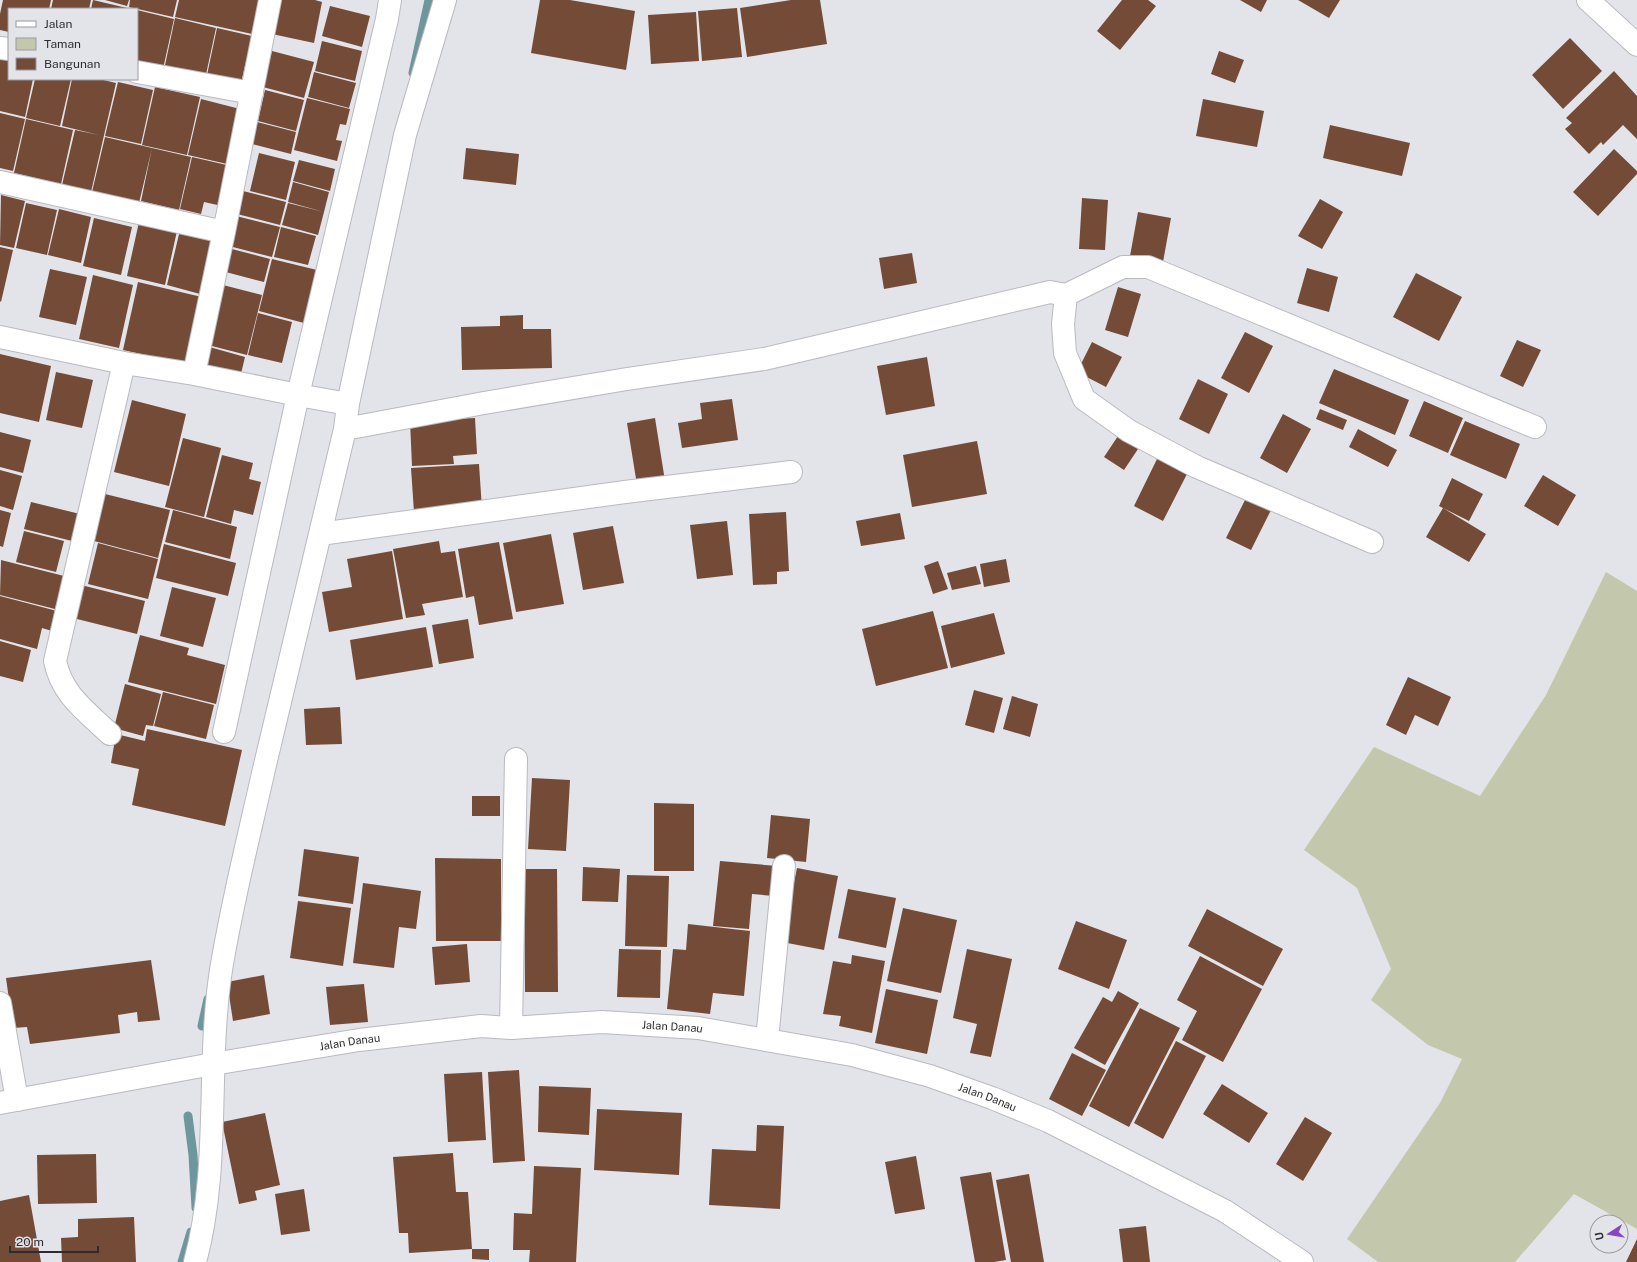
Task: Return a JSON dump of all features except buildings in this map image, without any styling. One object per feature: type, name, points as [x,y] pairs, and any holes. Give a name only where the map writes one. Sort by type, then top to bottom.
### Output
[{"type":"street","points":[[194,374],[270,0]]},
{"type":"street","points":[[224,732],[302,395],[387,19],[390,0]]},
{"type":"street","points":[[195,1262],[200,1243],[209,1182],[212,1137],[212,1064],[215,1014],[221,969],[241,871],[345,429],[345,404],[405,136],[445,0]]},
{"type":"street","points":[[1588,0],[1637,44]]},
{"type":"street","points":[[138,72],[252,93]]},
{"type":"street","points":[[0,182],[224,232]]},
{"type":"street","points":[[345,429],[626,379],[764,359],[1050,292],[1066,295],[1123,267],[1148,268],[1535,427]]},
{"type":"street","points":[[1066,295],[1063,324],[1065,353],[1084,399],[1108,418],[1129,431],[1197,467],[1372,542]]},
{"type":"street","points":[[0,338],[124,363],[194,374],[345,404]]},
{"type":"street","points":[[110,734],[77,703],[64,687],[58,675],[55,661],[124,363]]},
{"type":"street","points":[[320,534],[624,492],[790,472]]},
{"type":"street","points":[[511,1028],[516,759]]},
{"type":"street","points":[[766,1040],[784,866]]},
{"type":"street","points":[[0,1002],[8,1101]]},
{"type":"street","name":"Jalan Danau","points":[[8,1101],[212,1064],[359,1040],[481,1026],[511,1028],[602,1022],[698,1028],[852,1055],[930,1076],[1048,1121],[1224,1211],[1302,1262]]},
{"type":"green space","points":[[1606,572],[1637,591],[1637,1229],[1629,1225],[1629,1214],[1610,1214],[1574,1194],[1515,1262],[1378,1262],[1347,1239],[1440,1103],[1462,1059],[1428,1045],[1371,1000],[1391,969],[1357,888],[1304,850],[1374,747],[1480,796],[1546,695]]},
{"type":"waterway","points":[[413,73],[429,0]]},
{"type":"waterway","points":[[202,1026],[208,999]]},
{"type":"waterway","points":[[188,1116],[193,1155],[196,1208]]},
{"type":"waterway","points":[[182,1262],[191,1232]]}]
